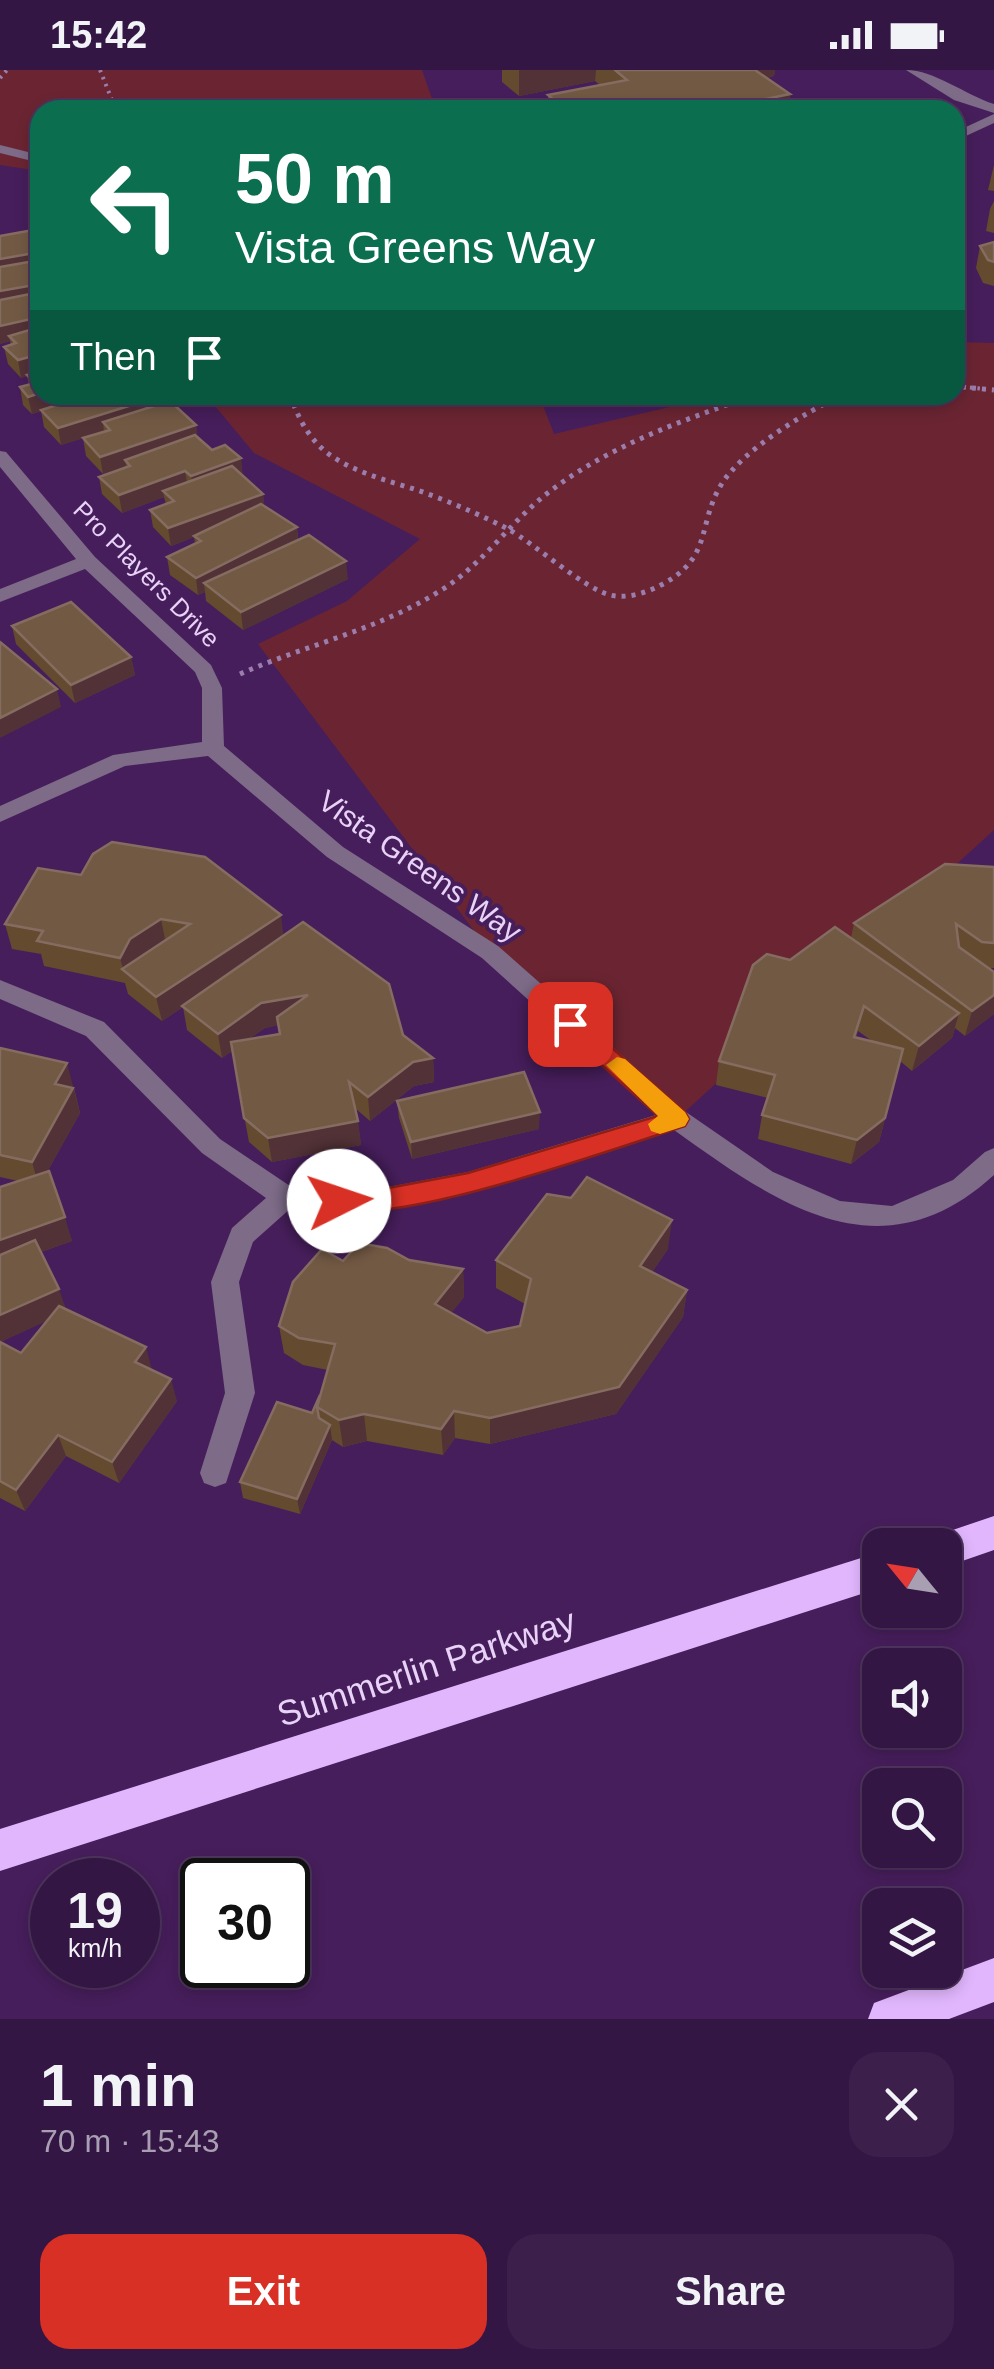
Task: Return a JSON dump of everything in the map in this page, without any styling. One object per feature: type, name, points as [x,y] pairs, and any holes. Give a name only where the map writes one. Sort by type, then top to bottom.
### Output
[{"type":"highway","points":[[962,1543],[994,1533]]},
{"type":"highway","name":"Summerlin Parkway","points":[[0,1850],[862,1576]]},
{"type":"highway","points":[[890,2019],[994,1980]]},
{"type":"street","points":[[912,70],[959,98],[994,109]]},
{"type":"street","points":[[965,133],[994,118]]},
{"type":"street","points":[[0,149],[30,156]]},
{"type":"street","name":"Pro Players Drive","points":[[0,456],[88,561],[204,669],[212,688],[212,748]]},
{"type":"street","points":[[0,596],[88,561]]},
{"type":"street","points":[[0,815],[122,760],[212,748]]},
{"type":"street","name":"Vista Greens Way","points":[[212,748],[335,852],[490,952],[677,1119],[764,1180],[836,1212],[894,1217],[962,1188],[994,1159]]},
{"type":"street","points":[[0,989],[95,1029],[211,1146],[285,1197],[367,1202],[468,1183],[677,1119]]},
{"type":"street","points":[[216,1473],[240,1392],[225,1282],[242,1236],[285,1197]]},
{"type":"path","points":[[0,78],[7,70]]},
{"type":"path","points":[[100,70],[112,100]]},
{"type":"path","points":[[965,387],[994,390]]},
{"type":"path","points":[[293,405],[298,423],[330,458],[440,498],[544,551],[601,591],[628,598],[659,585],[699,553],[709,510],[734,469],[819,405]]},
{"type":"path","points":[[212,688],[276,656],[358,633],[417,604],[462,576],[550,491],[601,460],[675,424],[727,405]]},
{"type":"shaded area","points":[[0,70],[422,70],[432,100],[30,100],[30,170],[0,165]]},
{"type":"shaded area","points":[[965,342],[994,343],[994,830],[677,1119],[490,952],[258,644],[347,601],[420,539],[254,453],[214,405],[543,405],[554,434],[678,405],[965,405]]},
{"type":"building","points":[[615,70],[755,70],[790,94],[761,100],[554,100],[548,95],[627,80]]},
{"type":"building","points":[[30,231],[30,254],[0,259],[0,236]]},
{"type":"building","points":[[994,242],[994,262],[988,260],[980,246]]},
{"type":"building","points":[[30,262],[30,286],[0,291],[0,267]]},
{"type":"building","points":[[30,294],[30,319],[0,326],[0,300]]},
{"type":"building","points":[[30,330],[30,357],[18,360],[4,347],[16,343],[9,336]]},
{"type":"building","points":[[30,384],[30,396],[28,397],[20,387]]},
{"type":"building","points":[[57,405],[132,405],[58,428],[41,410]]},
{"type":"building","points":[[157,405],[174,405],[196,425],[100,457],[83,438],[110,430],[103,422]]},
{"type":"building","points":[[195,435],[212,450],[225,445],[241,458],[191,476],[185,471],[119,495],[99,477],[130,466],[125,460]]},
{"type":"building","points":[[232,466],[263,494],[168,528],[150,510],[174,501],[163,491]]},
{"type":"building","points":[[261,504],[297,527],[196,578],[167,557],[201,541],[194,536]]},
{"type":"building","points":[[309,535],[346,561],[241,612],[204,583]]},
{"type":"building","points":[[71,602],[131,657],[71,685],[12,626]]},
{"type":"building","points":[[0,642],[57,689],[0,718]]},
{"type":"building","points":[[112,842],[205,857],[281,915],[156,997],[122,969],[190,924],[161,919],[130,939],[120,958],[37,941],[43,931],[5,924],[38,868],[81,875],[93,854]]},
{"type":"building","points":[[945,864],[994,867],[994,943],[982,942],[956,924],[959,947],[994,972],[994,995],[972,1011],[854,923]]},
{"type":"building","points":[[303,922],[389,984],[403,1035],[433,1058],[413,1062],[368,1097],[349,1082],[358,1121],[268,1138],[244,1118],[231,1042],[280,1034],[277,1017],[308,995],[261,1003],[218,1034],[182,1006]]},
{"type":"building","points":[[835,927],[959,1013],[919,1046],[864,1006],[854,1037],[903,1049],[885,1118],[857,1140],[762,1115],[775,1075],[719,1061],[753,965],[767,954],[790,960]]},
{"type":"building","points":[[0,1048],[67,1063],[55,1084],[73,1088],[32,1162],[0,1155]]},
{"type":"building","points":[[524,1072],[540,1112],[411,1142],[397,1101]]},
{"type":"building","points":[[49,1171],[65,1217],[0,1240],[0,1187]]},
{"type":"building","points":[[587,1177],[672,1220],[640,1266],[687,1290],[619,1387],[490,1418],[454,1411],[441,1429],[364,1414],[339,1420],[317,1407],[335,1344],[299,1338],[279,1326],[293,1282],[322,1249],[343,1261],[359,1243],[387,1248],[409,1260],[463,1269],[435,1304],[487,1333],[520,1326],[531,1279],[496,1260],[547,1194],[571,1198]]},
{"type":"building","points":[[35,1240],[59,1289],[0,1315],[0,1255]]},
{"type":"building","points":[[59,1306],[146,1347],[135,1362],[171,1379],[112,1462],[58,1435],[16,1490],[0,1481],[0,1342],[21,1353]]},
{"type":"building","points":[[320,1395],[319,1418],[330,1425],[297,1499],[240,1482],[277,1402],[312,1413]]},
{"type":"slow traffic","points":[[617,1065],[677,1119],[660,1124]]},
{"type":"route","points":[[339,1201],[367,1202],[468,1183],[677,1119],[570,1024]]}]
